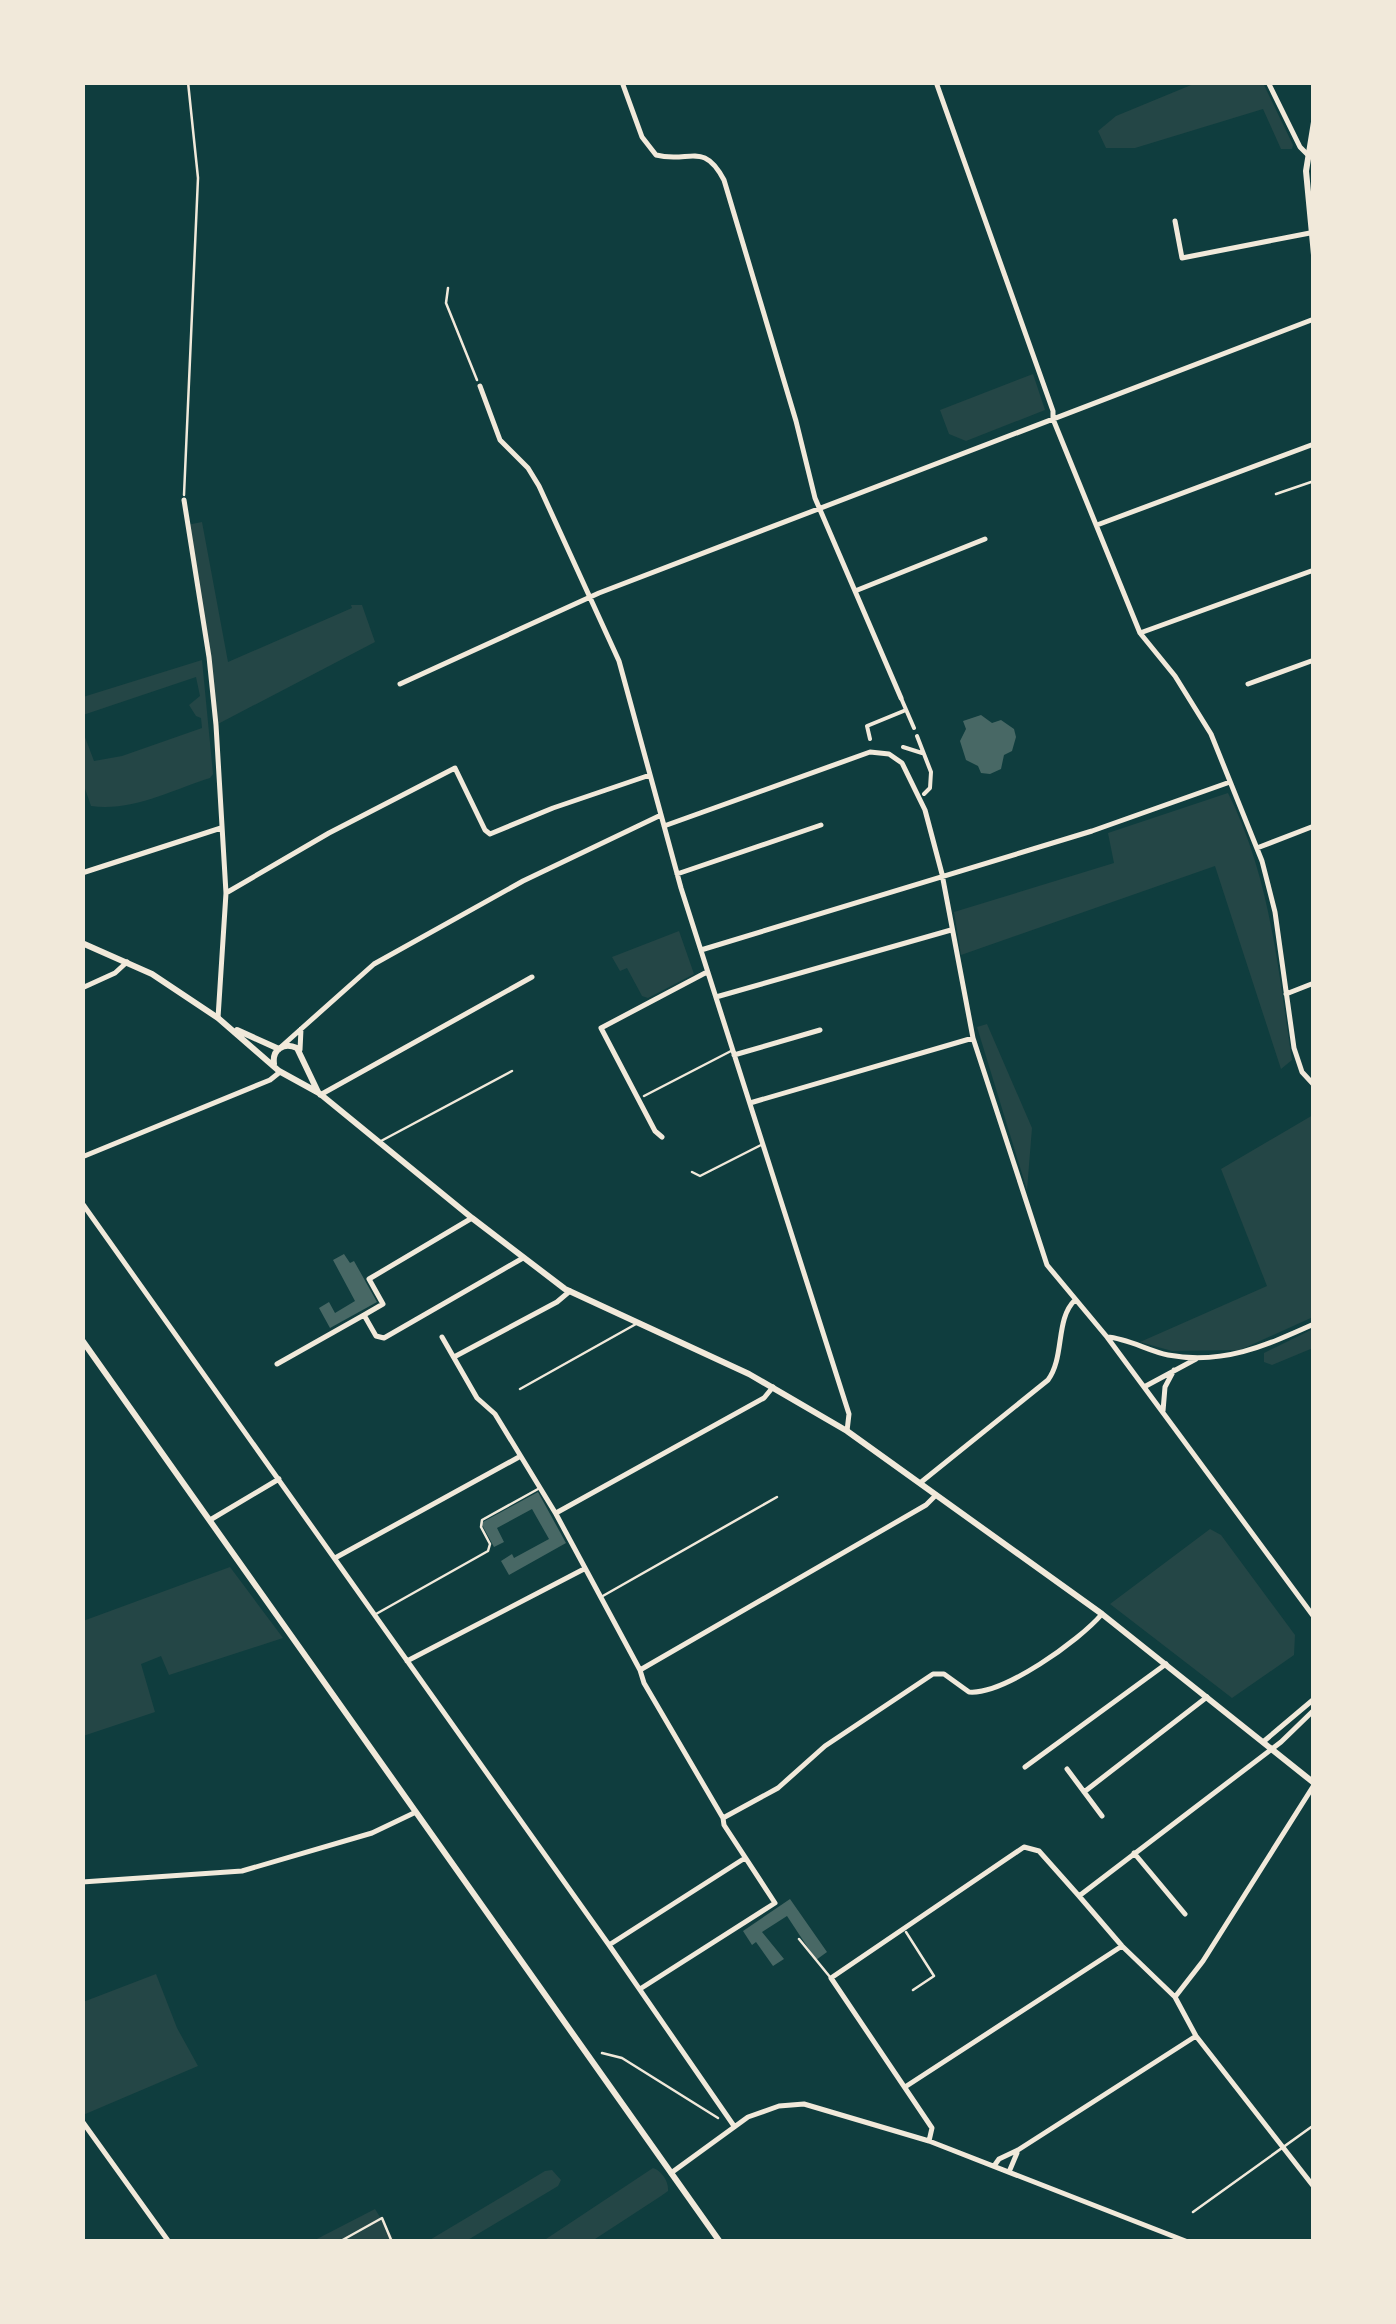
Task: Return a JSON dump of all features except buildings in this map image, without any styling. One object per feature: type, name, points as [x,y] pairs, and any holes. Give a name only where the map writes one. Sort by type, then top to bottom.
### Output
[{"type":"street","points":[[622,82],[642,136],[656,155],[704,156],[724,180],[821,509],[914,728]]},
{"type":"street","points":[[936,82],[1023,320],[1053,419],[1140,633],[1175,676],[1206,724],[1256,848],[1273,900],[1294,1048],[1302,1072],[1314,1085]]},
{"type":"street","points":[[1268,82],[1307,154]]},
{"type":"street","points":[[1314,122],[1307,154],[1314,255]]},
{"type":"street","points":[[1175,221],[1182,258],[1310,232]]},
{"type":"street","points":[[400,684],[590,597],[1314,319]]},
{"type":"street","points":[[480,386],[500,440],[534,476],[619,661],[677,874],[850,1414],[847,1431]]},
{"type":"street","points":[[1097,525],[1314,444]]},
{"type":"street","points":[[184,500],[209,657],[226,894],[218,1018]]},
{"type":"street","points":[[854,591],[986,539]]},
{"type":"street","points":[[1140,633],[1314,570]]},
{"type":"street","points":[[1248,684],[1314,660]]},
{"type":"street","points":[[870,739],[866,726],[906,710]]},
{"type":"street","points":[[917,736],[932,778],[924,794]]},
{"type":"street","points":[[903,747],[924,754]]},
{"type":"street","points":[[664,826],[865,753],[885,752],[902,763],[919,796],[934,840],[973,1038],[1045,1261],[1107,1337],[1314,1617]]},
{"type":"street","points":[[226,894],[329,833],[454,768],[490,834],[650,775]]},
{"type":"street","points":[[701,950],[1092,831],[1230,782]]},
{"type":"street","points":[[274,1064],[274,1054],[302,1026],[380,960],[522,881],[661,815]]},
{"type":"street","points":[[677,874],[821,825]]},
{"type":"street","points":[[1256,848],[1314,826]]},
{"type":"street","points":[[82,872],[221,828]]},
{"type":"street","points":[[716,997],[951,930]]},
{"type":"street","points":[[82,943],[159,978],[218,1018],[280,1072],[290,1074],[320,1094],[472,1218],[570,1291],[773,1387],[847,1431],[1102,1614],[1314,1784],[1203,1961],[1175,1997]]},
{"type":"street","points":[[82,988],[115,974],[127,962]]},
{"type":"street","points":[[662,1137],[654,1131],[600,1028],[708,972]]},
{"type":"street","points":[[320,1094],[532,978]]},
{"type":"street","points":[[1286,994],[1314,984]]},
{"type":"street","points":[[290,1074],[301,1067],[302,1026]]},
{"type":"street","points":[[232,1028],[280,1048],[290,1045],[301,1054],[320,1094]]},
{"type":"street","points":[[733,1052],[820,1030]]},
{"type":"street","points":[[750,1103],[973,1038]]},
{"type":"street","points":[[82,1157],[270,1080],[280,1072]]},
{"type":"street","points":[[82,1203],[734,2126]]},
{"type":"street","points":[[277,1364],[383,1304],[369,1279],[472,1218]]},
{"type":"street","points":[[364,1315],[382,1339],[523,1258]]},
{"type":"street","points":[[454,1357],[557,1302],[570,1291]]},
{"type":"street","points":[[920,1483],[1048,1380],[1058,1363],[1068,1309],[1075,1300]]},
{"type":"street","points":[[1107,1337],[1164,1354],[1199,1358],[1251,1352],[1314,1324]]},
{"type":"street","points":[[442,1337],[477,1398],[495,1414],[556,1514],[644,1683],[724,1818],[724,1825],[775,1902],[640,1989]]},
{"type":"street","points":[[82,1340],[720,2242]]},
{"type":"street","points":[[1144,1388],[1199,1358]]},
{"type":"street","points":[[1163,1414],[1164,1392],[1174,1370]]},
{"type":"street","points":[[556,1514],[764,1398],[773,1387]]},
{"type":"street","points":[[335,1558],[520,1457]]},
{"type":"street","points":[[210,1520],[279,1479]]},
{"type":"street","points":[[640,1670],[893,1524],[936,1495]]},
{"type":"street","points":[[407,1661],[584,1569]]},
{"type":"street","points":[[724,1818],[778,1788],[825,1746],[933,1674],[944,1674],[968,1692],[994,1689],[1070,1642],[1102,1614]]},
{"type":"street","points":[[1025,1767],[1166,1664]]},
{"type":"street","points":[[1084,1792],[1207,1697]]},
{"type":"street","points":[[1262,1742],[1314,1699]]},
{"type":"street","points":[[1078,1896],[1272,1749],[1314,1710]]},
{"type":"street","points":[[1067,1769],[1102,1816]]},
{"type":"street","points":[[82,1882],[242,1871],[372,1833],[416,1812]]},
{"type":"street","points":[[929,2141],[932,2128],[830,1978],[1028,1846],[1038,1851],[1122,1946],[1175,1997],[1196,2036],[1314,2187]]},
{"type":"street","points":[[1134,1853],[1185,1914]]},
{"type":"street","points":[[609,1946],[745,1858]]},
{"type":"street","points":[[904,2087],[1122,1946]]},
{"type":"street","points":[[994,2166],[999,2159],[1196,2036]]},
{"type":"street","points":[[671,2173],[734,2126],[764,2110],[798,2104],[929,2141],[1188,2242]]},
{"type":"street","points":[[82,2121],[170,2242]]},
{"type":"street","points":[[1009,2172],[1018,2150]]},
{"type":"lane","points":[[1276,494],[1314,481]]},
{"type":"lane","points":[[644,1096],[733,1052]]},
{"type":"lane","points":[[378,1143],[512,1071]]},
{"type":"lane","points":[[692,1172],[700,1176],[762,1144]]},
{"type":"lane","points":[[520,1389],[638,1323]]},
{"type":"lane","points":[[374,1615],[487,1552],[490,1546],[481,1527],[482,1520],[539,1488]]},
{"type":"lane","points":[[600,1598],[777,1497]]},
{"type":"lane","points":[[904,1929],[934,1976],[913,1990]]},
{"type":"lane","points":[[799,1939],[830,1978]]},
{"type":"lane","points":[[1193,2212],[1314,2125]]},
{"type":"path","points":[[184,500],[198,178],[188,82]]},
{"type":"path","points":[[448,288],[446,302],[480,386]]},
{"type":"path","points":[[602,2053],[622,2058],[678,2096],[724,2120]]},
{"type":"path","points":[[339,2242],[382,2218],[392,2242]]},
{"type":"shaded area","points":[[1196,83],[1263,83],[1292,149],[1281,149],[1263,109],[1135,148],[1106,148],[1098,131],[1116,116]]},
{"type":"shaded area","points":[[1033,374],[1045,410],[966,441],[949,434],[940,410]]},
{"type":"shaded area","points":[[202,522],[228,662],[352,608],[351,605],[362,605],[375,642],[216,725],[187,525]]},
{"type":"shaded area","points":[[202,660],[213,774],[210,778],[136,803],[91,806],[83,783],[83,732],[94,761],[122,756],[202,728],[201,718],[189,705],[200,696],[196,677],[83,715],[83,697]]},
{"type":"shaded area","points":[[1228,793],[1254,857],[1277,957],[1292,1060],[1281,1069],[1215,866],[961,955],[954,912],[1114,863],[1108,833]]},
{"type":"shaded area","points":[[679,931],[694,974],[648,998],[642,996],[627,968],[620,971],[612,957]]},
{"type":"shaded area","points":[[987,1024],[1032,1128],[1027,1190],[977,1027]]},
{"type":"shaded area","points":[[1313,1115],[1313,1317],[1240,1350],[1172,1351],[1140,1342],[1267,1286],[1221,1169]]},
{"type":"shaded area","points":[[1313,1329],[1313,1348],[1272,1365],[1264,1362],[1264,1353]]},
{"type":"shaded area","points":[[1210,1529],[1221,1535],[1295,1635],[1294,1655],[1232,1698],[1110,1604]]},
{"type":"shaded area","points":[[230,1567],[283,1638],[169,1675],[161,1656],[141,1664],[155,1712],[83,1736],[83,1621]]},
{"type":"shaded area","points":[[156,1974],[177,2028],[198,2066],[83,2115],[83,2002]]},
{"type":"shaded area","points":[[653,2168],[667,2184],[668,2191],[661,2196],[592,2241],[543,2241]]},
{"type":"shaded area","points":[[552,2170],[561,2180],[558,2186],[466,2241],[428,2241],[545,2171]]},
{"type":"shaded area","points":[[375,2209],[395,2241],[311,2242]]}]
